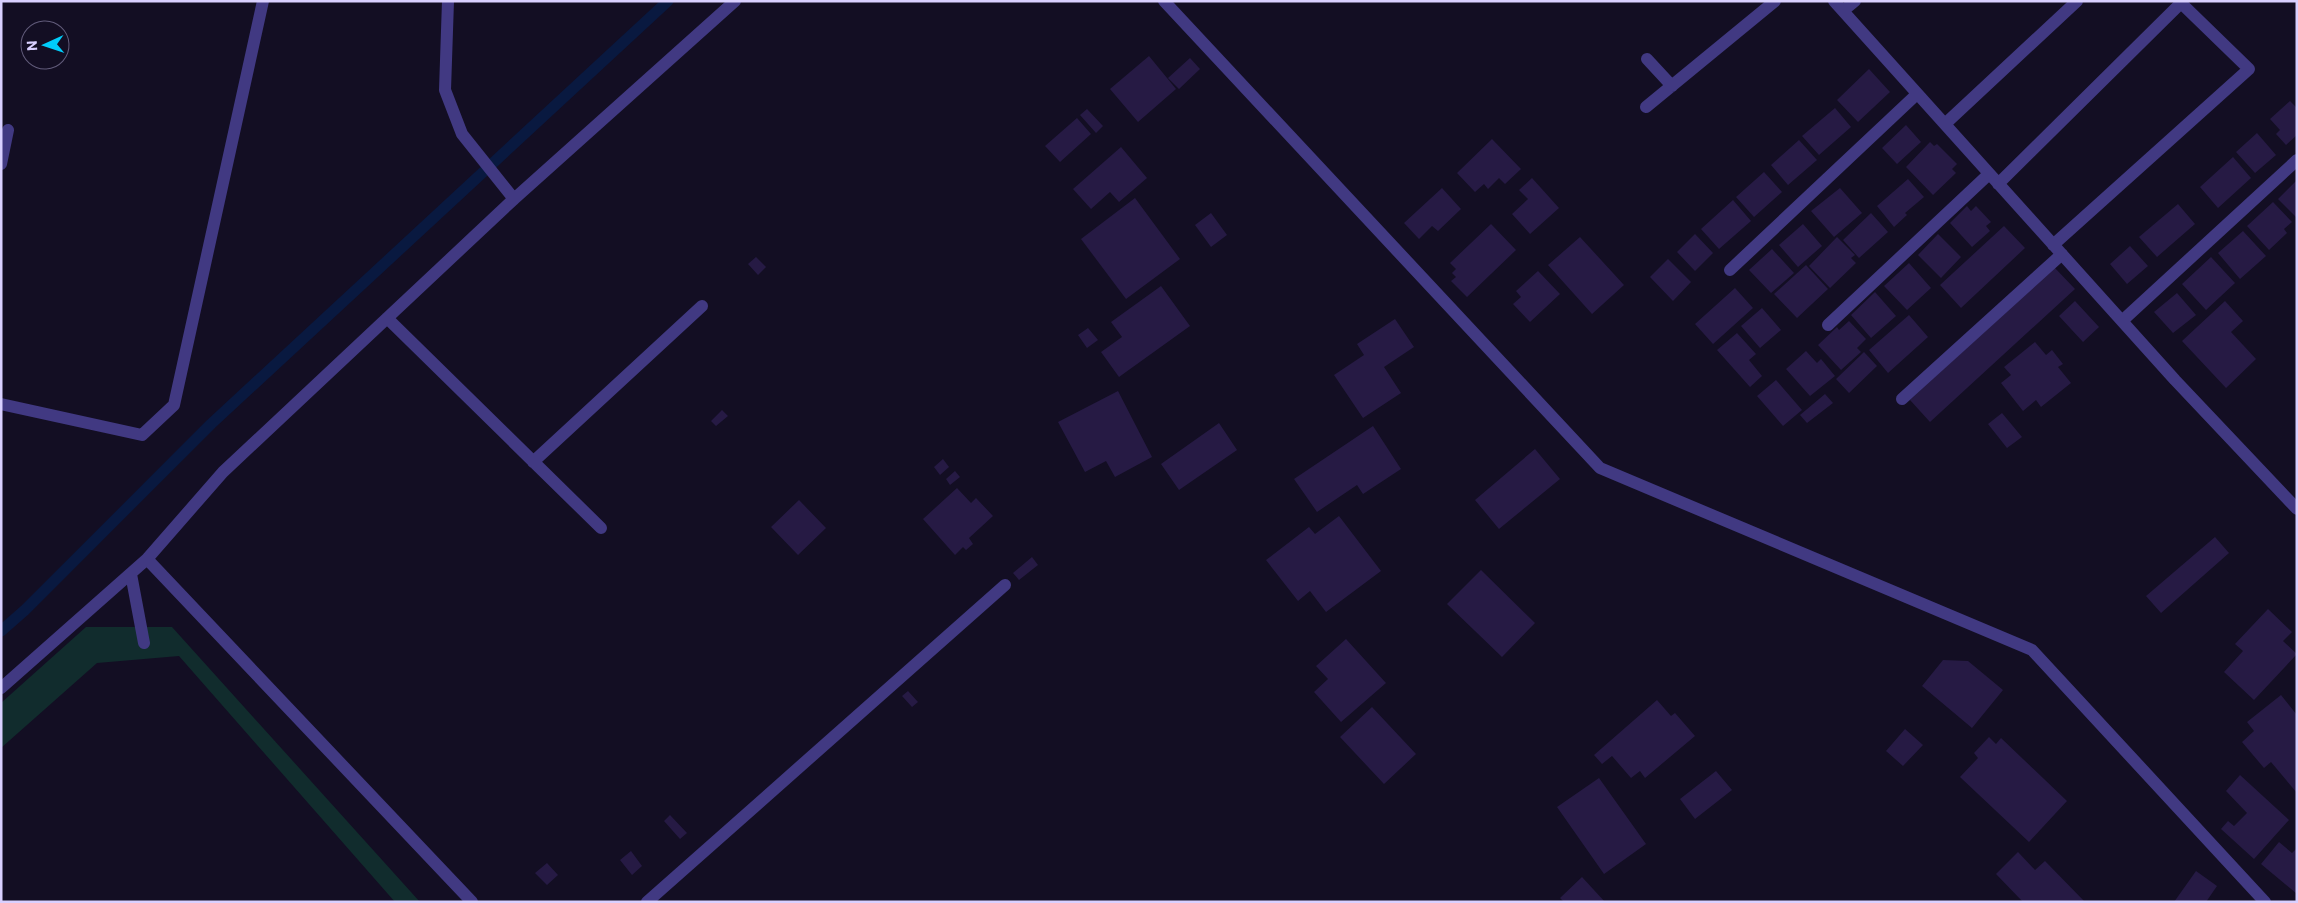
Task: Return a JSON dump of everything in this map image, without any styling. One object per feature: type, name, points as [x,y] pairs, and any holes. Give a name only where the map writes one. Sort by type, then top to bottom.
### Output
[{"type":"street","points":[[1,404],[142,435],[174,405],[263,1]]},
{"type":"street","points":[[448,1],[445,90],[462,134],[514,199]]},
{"type":"street","points":[[1,688],[147,559],[223,472],[514,199],[735,1]]},
{"type":"street","points":[[1164,1],[1600,468],[2032,650],[2265,902]]},
{"type":"street","points":[[1646,107],[1775,1]]},
{"type":"street","points":[[1834,1],[2122,321],[2297,509]]},
{"type":"street","points":[[1843,12],[1855,1]]},
{"type":"street","points":[[1945,124],[2077,1]]},
{"type":"street","points":[[1902,399],[2249,69],[2181,3],[1998,184]]},
{"type":"street","points":[[1647,59],[1672,86]]},
{"type":"street","points":[[1730,270],[1917,94]]},
{"type":"street","points":[[1,164],[8,130]]},
{"type":"street","points":[[2122,321],[2297,160]]},
{"type":"street","points":[[1828,325],[1989,174]]},
{"type":"street","points":[[533,462],[702,306]]},
{"type":"street","points":[[387,318],[600,528]]},
{"type":"street","points":[[147,559],[472,902]]},
{"type":"street","points":[[131,574],[144,643]]},
{"type":"street","points":[[647,902],[1005,585]]},
{"type":"green space","points":[[86,627],[172,627],[420,902],[395,902],[179,656],[97,663],[1,748],[1,703]]},
{"type":"building","points":[[1149,56],[1176,89],[1138,122],[1110,89]]},
{"type":"building","points":[[1190,58],[1200,69],[1179,89],[1168,78]]},
{"type":"building","points":[[1869,69],[1890,92],[1858,122],[1837,100]]},
{"type":"building","points":[[2290,101],[2297,108],[2297,135],[2286,145],[2276,134],[2280,130],[2270,119]]},
{"type":"building","points":[[1835,108],[1851,127],[1819,155],[1802,136]]},
{"type":"building","points":[[1087,109],[1103,126],[1096,133],[1080,115]]},
{"type":"building","points":[[1077,118],[1091,134],[1060,162],[1045,146]]},
{"type":"building","points":[[1906,125],[1921,142],[1897,164],[1882,148]]},
{"type":"building","points":[[2257,133],[2276,155],[2255,173],[2236,152]]},
{"type":"building","points":[[1492,139],[1521,169],[1505,184],[1499,178],[1488,189],[1484,184],[1475,192],[1457,173]]},
{"type":"building","points":[[1799,140],[1817,160],[1788,185],[1771,165]]},
{"type":"building","points":[[1930,142],[1934,146],[1937,144],[1957,164],[1952,169],[1956,173],[1933,195],[1906,167]]},
{"type":"building","points":[[1121,147],[1147,178],[1119,202],[1110,192],[1091,209],[1073,189]]},
{"type":"building","points":[[2233,157],[2251,178],[2218,208],[2200,187]]},
{"type":"building","points":[[1764,172],[1782,192],[1754,217],[1736,197]]},
{"type":"building","points":[[1532,178],[1559,208],[1530,234],[1512,214],[1528,199],[1519,190]]},
{"type":"building","points":[[1908,179],[1924,197],[1905,213],[1907,215],[1894,227],[1877,206]]},
{"type":"building","points":[[2297,180],[2297,218],[2278,199]]},
{"type":"building","points":[[1442,188],[1461,209],[1438,231],[1432,226],[1419,239],[1404,223]]},
{"type":"building","points":[[1840,188],[1862,213],[1834,237],[1811,211]]},
{"type":"building","points":[[1135,198],[1180,259],[1126,299],[1081,239]]},
{"type":"building","points":[[1733,200],[1751,221],[1719,249],[1701,229]]},
{"type":"building","points":[[2273,202],[2292,222],[2284,229],[2287,233],[2269,250],[2247,226]]},
{"type":"building","points":[[2178,204],[2195,224],[2157,257],[2139,237]]},
{"type":"building","points":[[1967,206],[1971,211],[1976,206],[1991,222],[1986,226],[1990,231],[1972,247],[1950,223]]},
{"type":"building","points":[[1211,213],[1227,235],[1211,247],[1195,225]]},
{"type":"building","points":[[1871,213],[1888,232],[1859,258],[1843,240]]},
{"type":"building","points":[[1491,224],[1516,250],[1467,297],[1451,281],[1456,277],[1452,273],[1456,269],[1450,263]]},
{"type":"building","points":[[1803,224],[1822,246],[1798,267],[1779,245]]},
{"type":"building","points":[[2004,226],[2025,248],[1961,308],[1940,285]]},
{"type":"building","points":[[2243,231],[2266,256],[2240,279],[2218,253]]},
{"type":"building","points":[[1695,234],[1713,253],[1695,271],[1677,252]]},
{"type":"building","points":[[1938,234],[1961,257],[1941,278],[1918,255]]},
{"type":"building","points":[[1580,237],[1624,285],[1592,314],[1548,265]]},
{"type":"building","points":[[1837,237],[1855,255],[1851,258],[1856,263],[1830,288],[1809,266]]},
{"type":"building","points":[[2130,246],[2148,266],[2127,284],[2110,264]]},
{"type":"building","points":[[1772,249],[1794,273],[1771,293],[1749,270]]},
{"type":"building","points":[[756,257],[766,267],[758,275],[748,264]]},
{"type":"building","points":[[2211,257],[2235,283],[2206,310],[2182,284]]},
{"type":"building","points":[[1668,259],[1691,282],[1673,301],[1650,277]]},
{"type":"building","points":[[1909,263],[1931,288],[1907,310],[1884,286]]},
{"type":"building","points":[[1806,265],[1828,289],[1797,318],[1774,294]]},
{"type":"building","points":[[2054,267],[2075,289],[1930,422],[1910,400]]},
{"type":"building","points":[[1538,271],[1560,294],[1530,322],[1513,304],[1521,297],[1516,291]]},
{"type":"building","points":[[1161,286],[1190,326],[1119,377],[1101,352],[1122,337],[1111,322]]},
{"type":"building","points":[[1735,288],[1753,308],[1713,344],[1695,324]]},
{"type":"building","points":[[1875,292],[1896,316],[1871,338],[1851,315]]},
{"type":"building","points":[[2177,293],[2196,315],[2173,333],[2154,312]]},
{"type":"building","points":[[2075,301],[2099,327],[2083,342],[2059,316]]},
{"type":"building","points":[[2225,301],[2243,321],[2231,332],[2256,359],[2226,388],[2182,341]]},
{"type":"building","points":[[1762,308],[1781,330],[1760,348],[1741,326]]},
{"type":"building","points":[[1909,315],[1928,337],[1888,373],[1869,350]]},
{"type":"building","points":[[1395,319],[1414,347],[1384,367],[1401,393],[1363,418],[1334,375],[1364,355],[1357,344]]},
{"type":"building","points":[[1849,321],[1866,339],[1857,348],[1861,352],[1841,370],[1818,345],[1837,327],[1839,330]]},
{"type":"building","points":[[1088,328],[1098,340],[1087,348],[1078,335]]},
{"type":"building","points":[[1737,333],[1756,354],[1749,360],[1762,376],[1750,387],[1717,350]]},
{"type":"building","points":[[2035,342],[2046,355],[2052,350],[2063,364],[2058,367],[2071,383],[2041,407],[2036,400],[2023,411],[2001,383],[2011,375],[2004,367]]},
{"type":"building","points":[[1806,351],[1817,363],[1821,359],[1835,376],[1810,396],[1786,369]]},
{"type":"building","points":[[1864,352],[1877,366],[1849,393],[1836,379]]},
{"type":"building","points":[[1776,380],[1802,410],[1783,426],[1757,396]]},
{"type":"building","points":[[1118,391],[1152,457],[1115,477],[1106,461],[1085,472],[1058,422]]},
{"type":"building","points":[[1825,394],[1833,403],[1807,423],[1800,415]]},
{"type":"building","points":[[722,410],[728,416],[716,426],[711,421]]},
{"type":"building","points":[[2002,413],[2022,437],[2007,448],[1988,424]]},
{"type":"building","points":[[1219,423],[1237,450],[1179,490],[1161,464]]},
{"type":"building","points":[[1373,426],[1401,469],[1363,494],[1357,485],[1317,512],[1294,479]]},
{"type":"building","points":[[1535,449],[1560,479],[1499,529],[1475,500]]},
{"type":"building","points":[[943,459],[949,467],[940,475],[934,467]]},
{"type":"building","points":[[955,471],[960,477],[950,485],[946,479]]},
{"type":"building","points":[[957,488],[971,503],[976,498],[993,516],[969,538],[973,544],[966,550],[963,547],[955,555],[923,519]]},
{"type":"building","points":[[799,500],[826,528],[798,555],[771,527]]},
{"type":"building","points":[[1339,516],[1381,571],[1326,612],[1310,591],[1298,601],[1266,560],[1309,527],[1315,534]]},
{"type":"building","points":[[2215,537],[2229,553],[2161,613],[2146,596]]},
{"type":"building","points":[[1032,557],[1038,565],[1019,580],[1013,573]]},
{"type":"building","points":[[1481,570],[1535,623],[1502,657],[1447,604]]},
{"type":"building","points":[[2268,609],[2292,632],[2283,641],[2297,654],[2254,700],[2224,672],[2243,651],[2235,644]]},
{"type":"building","points":[[1346,639],[1386,683],[1341,722],[1314,692],[1328,679],[1316,666]]},
{"type":"building","points":[[1943,660],[1968,661],[2003,690],[1972,728],[1922,686]]},
{"type":"building","points":[[908,691],[918,702],[912,707],[902,696]]},
{"type":"building","points":[[2281,695],[2297,715],[2297,793],[2271,762],[2264,768],[2242,742],[2254,731],[2247,722]]},
{"type":"building","points":[[1657,700],[1671,716],[1675,713],[1695,736],[1645,778],[1640,771],[1631,778],[1612,756],[1602,764],[1594,755]]},
{"type":"building","points":[[1372,707],[1416,754],[1384,784],[1340,737]]},
{"type":"building","points":[[1905,729],[1923,745],[1903,766],[1886,751]]},
{"type":"building","points":[[1989,737],[1996,744],[2001,738],[2067,801],[2029,842],[1960,777],[1978,758],[1974,753]]},
{"type":"building","points":[[1716,771],[1732,790],[1695,819],[1680,799]]},
{"type":"building","points":[[2240,775],[2289,820],[2254,859],[2221,829],[2228,821],[2234,826],[2247,813],[2226,791]]},
{"type":"building","points":[[1599,778],[1646,844],[1604,874],[1557,807]]},
{"type":"building","points":[[670,815],[687,833],[680,839],[664,821]]},
{"type":"building","points":[[2279,842],[2292,853],[2297,848],[2297,894],[2261,864]]},
{"type":"building","points":[[631,851],[642,866],[632,875],[620,860]]},
{"type":"building","points":[[2018,852],[2035,870],[2045,861],[2085,902],[2023,902],[1996,874]]},
{"type":"building","points":[[547,863],[558,875],[547,885],[535,873]]},
{"type":"building","points":[[2196,871],[2217,886],[2206,902],[2174,902]]},
{"type":"building","points":[[1582,877],[1605,902],[1564,902],[1560,898]]},
{"type":"waterway","points":[[1,631],[25,610],[211,424],[668,1]]}]
